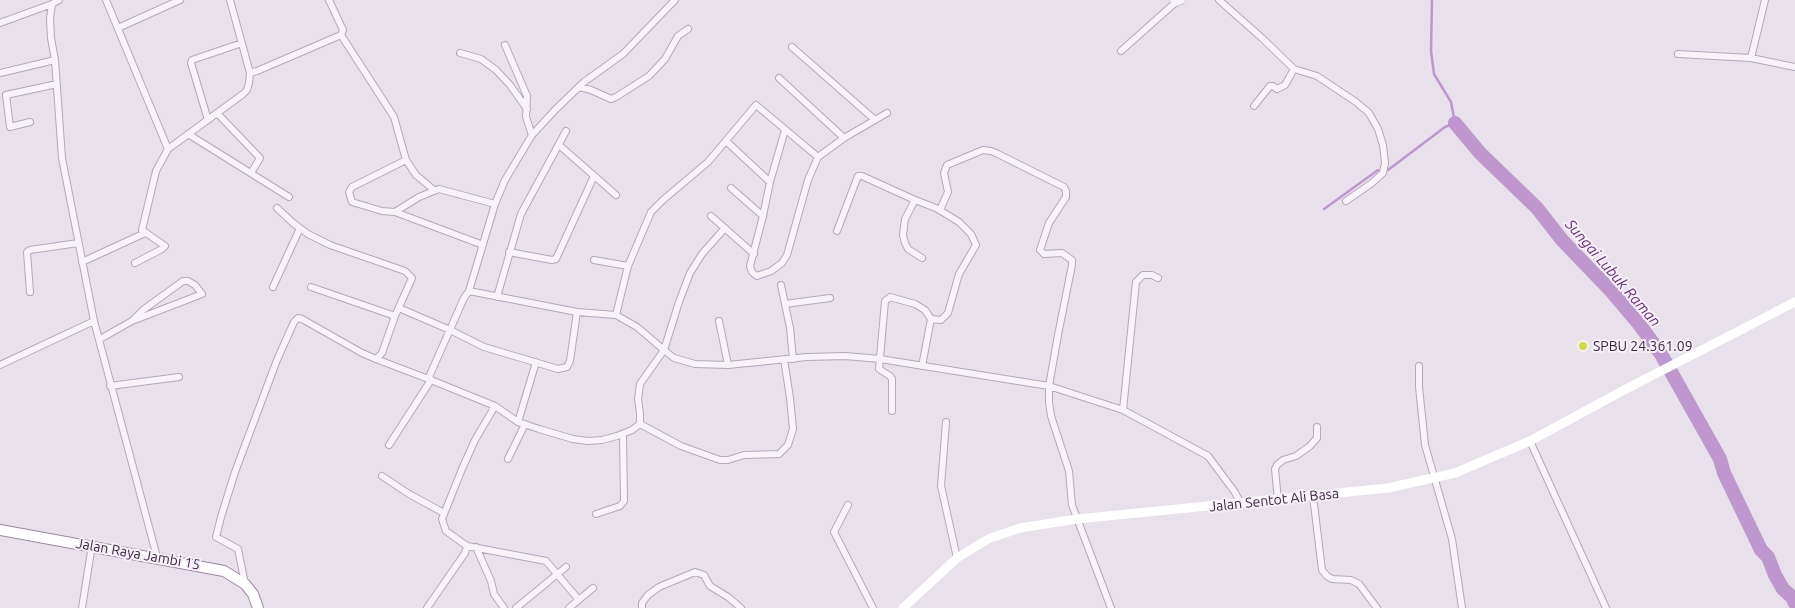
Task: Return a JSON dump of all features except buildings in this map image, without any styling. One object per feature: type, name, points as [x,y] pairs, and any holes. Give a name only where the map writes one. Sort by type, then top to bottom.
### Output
[{"type":"highway","name":"Jalan Raya Jambi 15","points":[[0,530],[92,545],[224,571],[244,584],[253,594],[258,608]]},
{"type":"main road","name":"Jalan Sentot Ali Basa","points":[[903,608],[957,558],[988,539],[1020,528],[1077,519],[1388,488],[1455,473],[1530,441],[1675,363],[1795,302]]},
{"type":"street","points":[[0,23],[59,0]]},
{"type":"street","points":[[106,0],[168,148]]},
{"type":"street","points":[[118,28],[180,0]]},
{"type":"street","points":[[135,263],[164,248],[164,244],[142,230],[156,171],[168,148],[247,90],[250,72],[230,0]]},
{"type":"street","points":[[250,72],[257,71],[341,35],[343,30],[329,0]]},
{"type":"street","points":[[389,445],[431,380],[430,377],[450,330],[469,291],[495,204],[505,180],[532,135],[554,110],[579,87],[623,54],[675,0]]},
{"type":"street","points":[[1220,0],[1294,69],[1316,76],[1356,102],[1369,113],[1378,129],[1383,145],[1385,163],[1383,172],[1372,183],[1346,200]]},
{"type":"street","points":[[1751,58],[1765,0]]},
{"type":"street","points":[[1121,51],[1177,1]]},
{"type":"street","points":[[52,4],[50,18],[51,38],[55,60],[62,158],[78,244],[110,386],[157,557]]},
{"type":"street","points":[[579,87],[611,99],[616,97],[649,76],[665,59],[678,36],[688,29]]},
{"type":"street","points":[[341,35],[394,118],[406,160],[416,174],[434,190]]},
{"type":"street","points":[[208,120],[191,64],[192,60],[242,43]]},
{"type":"street","points":[[505,45],[527,96],[528,110],[526,117],[532,135]]},
{"type":"street","points":[[792,47],[875,120]]},
{"type":"street","points":[[460,53],[481,59],[496,70],[510,85],[528,110]]},
{"type":"street","points":[[1678,54],[1751,58],[1795,67]]},
{"type":"street","points":[[0,72],[55,60]]},
{"type":"street","points":[[1254,106],[1270,86],[1277,89],[1285,86],[1294,69]]},
{"type":"street","points":[[779,78],[844,138]]},
{"type":"street","points":[[30,122],[10,127],[3,95],[57,84]]},
{"type":"street","points":[[616,315],[628,266],[651,212],[708,162],[756,105],[818,156]]},
{"type":"street","points":[[217,113],[260,158],[251,173]]},
{"type":"street","points":[[785,130],[770,182],[750,266],[752,272],[757,276],[771,271],[782,263],[787,255],[808,180],[818,156],[844,138],[887,113]]},
{"type":"street","points":[[497,297],[522,214],[566,131]]},
{"type":"street","points":[[188,134],[289,197]]},
{"type":"street","points":[[726,141],[770,182]]},
{"type":"street","points":[[559,145],[616,196]]},
{"type":"street","points":[[940,210],[948,192],[944,173],[947,165],[983,150],[998,154],[1064,187],[1066,191],[1066,197],[1049,223],[1040,250],[1044,254],[1062,253],[1072,260],[1050,386],[1051,416],[1067,462],[1071,480],[1072,505],[1111,608]]},
{"type":"street","points":[[406,160],[352,187],[349,192],[352,202],[382,211],[394,212],[482,246]]},
{"type":"street","points":[[509,252],[552,260],[556,259],[594,176]]},
{"type":"street","points":[[837,231],[849,195],[858,176],[862,176],[950,216],[966,228],[976,245],[959,274],[948,314],[940,320],[931,318],[925,310],[915,304],[890,297],[887,299],[879,369],[892,379],[892,411]]},
{"type":"street","points":[[730,188],[763,216]]},
{"type":"street","points":[[394,212],[439,189],[495,204]]},
{"type":"street","points":[[915,200],[905,219],[903,235],[908,249],[922,258]]},
{"type":"street","points":[[277,208],[300,228],[330,245],[405,271],[411,275],[412,278],[395,316],[382,353],[376,358]]},
{"type":"street","points":[[711,216],[754,254]]},
{"type":"street","points":[[273,287],[300,228]]},
{"type":"street","points":[[244,584],[238,549],[216,537],[236,472],[277,360],[294,322],[298,318],[362,353],[494,406],[518,422],[539,430],[588,441],[623,434],[638,427],[640,424],[638,399],[640,384],[664,350],[678,302],[690,274],[702,254],[726,228]]},
{"type":"street","points":[[82,262],[145,233]]},
{"type":"street","points":[[30,292],[27,252],[30,250],[78,244]]},
{"type":"street","points":[[594,260],[628,266]]},
{"type":"street","points":[[1123,410],[1136,282],[1143,275],[1152,275],[1158,278]]},
{"type":"street","points":[[100,339],[132,321],[202,294],[195,284],[188,280],[184,281],[143,310],[132,321]]},
{"type":"street","points":[[781,285],[786,304],[793,359]]},
{"type":"street","points":[[311,287],[395,316]]},
{"type":"street","points":[[469,291],[577,312],[616,315],[637,327],[674,358],[695,364],[728,365],[784,359],[845,356],[880,359],[1050,386],[1123,410],[1208,456],[1234,491],[1240,503]]},
{"type":"street","points":[[786,304],[830,298]]},
{"type":"street","points":[[399,308],[484,347],[558,369],[566,367],[570,361],[577,312]]},
{"type":"street","points":[[922,366],[931,318]]},
{"type":"street","points":[[0,365],[94,321]]},
{"type":"street","points":[[719,321],[728,365]]},
{"type":"street","points":[[640,424],[681,446],[720,460],[728,460],[744,455],[779,454],[788,445],[793,429],[784,359]]},
{"type":"street","points":[[518,422],[536,362]]},
{"type":"street","points":[[1419,366],[1419,387],[1425,444],[1452,539],[1462,608]]},
{"type":"street","points":[[110,386],[179,377]]},
{"type":"street","points":[[494,406],[475,440],[444,513],[442,519],[446,531],[467,546],[546,561],[579,600]]},
{"type":"street","points":[[946,422],[941,486],[957,558]]},
{"type":"street","points":[[508,459],[525,424]]},
{"type":"street","points":[[1278,500],[1277,465],[1283,460],[1296,456],[1310,446],[1317,438],[1317,427]]},
{"type":"street","points":[[596,514],[620,506],[624,501],[623,434]]},
{"type":"street","points":[[1530,441],[1606,608]]},
{"type":"street","points":[[382,476],[409,494],[444,513]]},
{"type":"street","points":[[1313,496],[1322,570],[1326,576],[1332,579],[1351,580],[1359,584],[1377,608]]},
{"type":"street","points":[[848,505],[834,532],[873,608]]},
{"type":"street","points":[[82,608],[92,545]]},
{"type":"street","points":[[427,608],[465,553],[467,546]]},
{"type":"street","points":[[476,547],[491,581],[494,594],[504,608]]},
{"type":"street","points":[[516,608],[566,567]]},
{"type":"street","points":[[642,608],[642,603],[648,595],[659,587],[695,572],[704,575],[710,586],[741,608]]},
{"type":"street","points":[[569,608],[593,588]]},
{"type":"waterway","name":"Sungai Lubuk Raman","points":[[1388,170],[1445,127],[1455,123],[1451,102],[1434,74],[1431,51],[1432,0]]},
{"type":"waterway","name":"Sungai Lubuk Raman","points":[[1455,123],[1480,153],[1537,208],[1562,240],[1611,291],[1661,354],[1720,459],[1724,473],[1761,550],[1768,557],[1783,589],[1792,597],[1795,603]]},
{"type":"waterway","points":[[1324,209],[1378,170]]},
{"type":"place","name":"SPBU 24.361.09","points":[[1583,346]]}]
